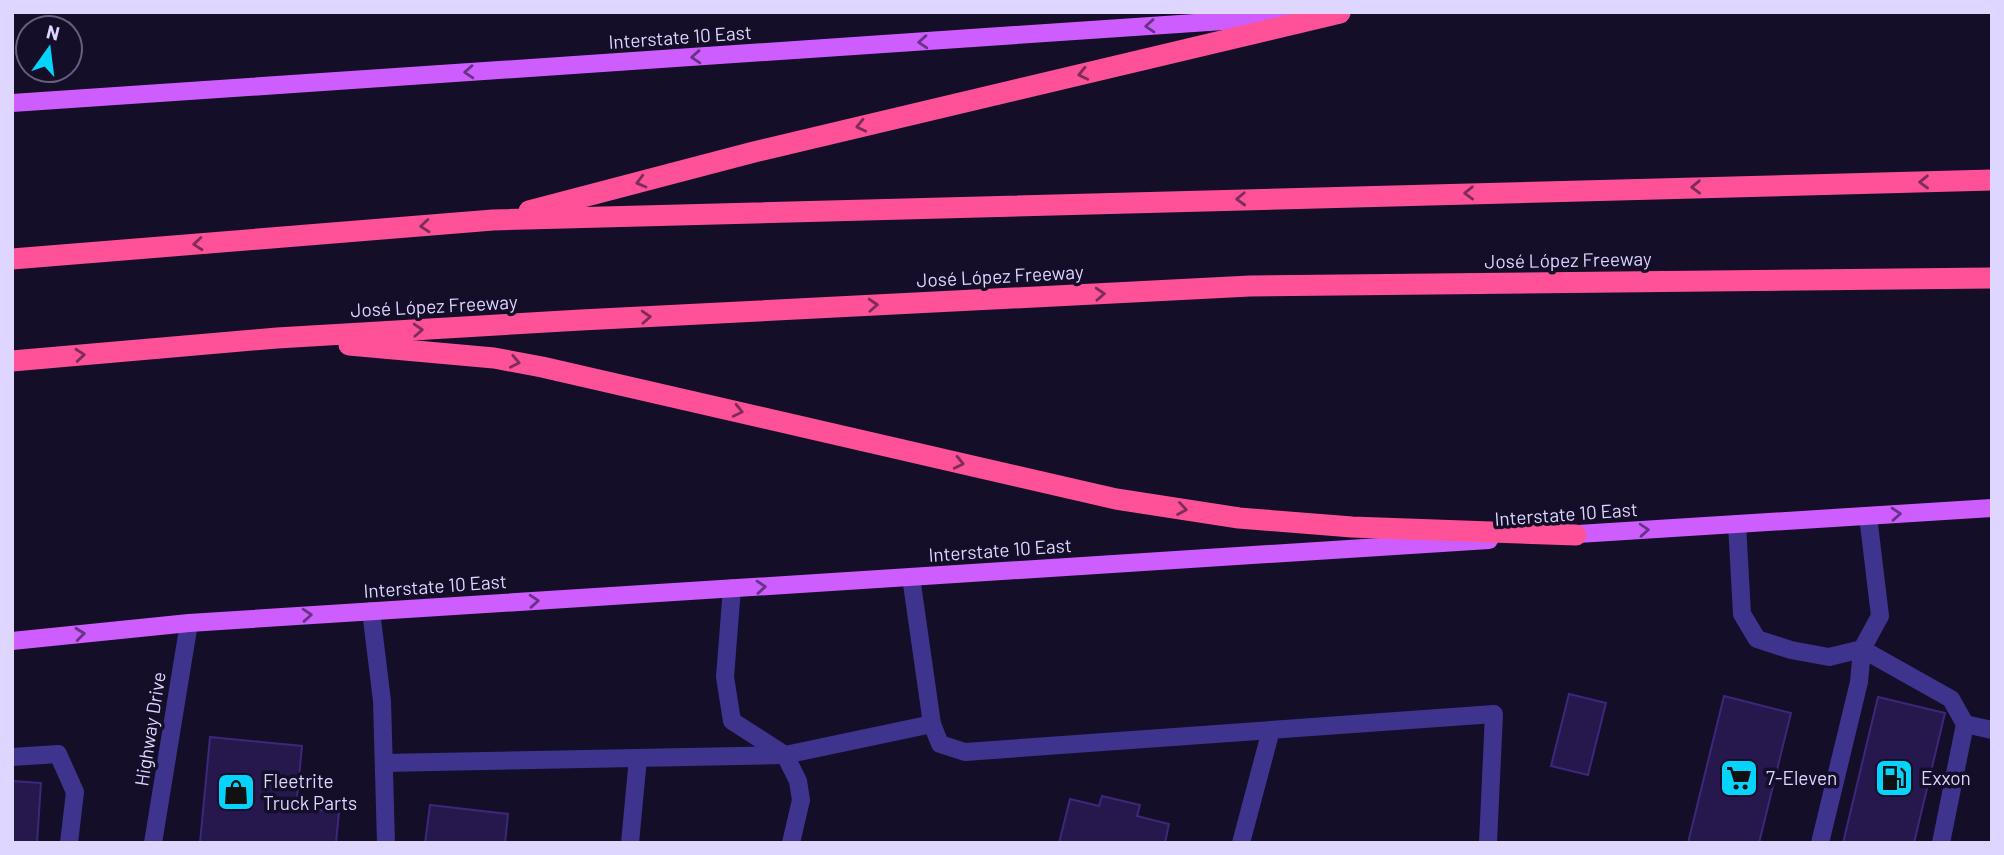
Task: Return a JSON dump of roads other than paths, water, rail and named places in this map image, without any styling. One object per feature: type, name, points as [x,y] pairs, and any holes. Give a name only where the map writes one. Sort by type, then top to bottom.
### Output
[{"type":"highway","points":[[493,220],[754,152],[1346,13]]},
{"type":"highway","points":[[12,259],[493,220],[1992,180]]},
{"type":"highway","name":"José López Freeway","points":[[12,361],[277,338],[1250,286],[1992,278]]},
{"type":"highway","points":[[277,338],[494,358],[1130,501],[1239,518],[1352,527],[1576,535]]},
{"type":"main road","name":"Interstate 10 East","points":[[12,103],[1346,13]]},
{"type":"main road","name":"Interstate 10 East","points":[[12,641],[189,622],[1992,508]]},
{"type":"street","points":[[1820,843],[1859,682],[1862,649],[1880,616],[1868,516]]},
{"type":"street","points":[[1737,524],[1742,614],[1757,639],[1791,650],[1829,657],[1862,649],[1951,699],[1965,723],[1941,843]]},
{"type":"street","points":[[911,577],[932,724],[940,744],[965,752],[1494,714],[1488,843]]},
{"type":"street","points":[[732,589],[725,677],[732,722],[785,755],[798,781],[801,800],[791,843]]},
{"type":"street","points":[[371,611],[382,701],[386,843]]},
{"type":"street","name":"Highway Drive","points":[[153,843],[189,622]]},
{"type":"street","points":[[1965,723],[1992,730]]},
{"type":"street","points":[[384,763],[785,755],[932,724]]},
{"type":"street","points":[[1241,843],[1271,730]]},
{"type":"street","points":[[12,757],[58,754],[75,792],[69,843]]},
{"type":"street","points":[[630,843],[638,758]]},
{"type":"place","name":"7-Eleven","points":[[1739,778]]},
{"type":"place","name":"Exxon","points":[[1894,778]]},
{"type":"place","name":"Fleetrite Truck Parts","points":[[236,792]]}]
